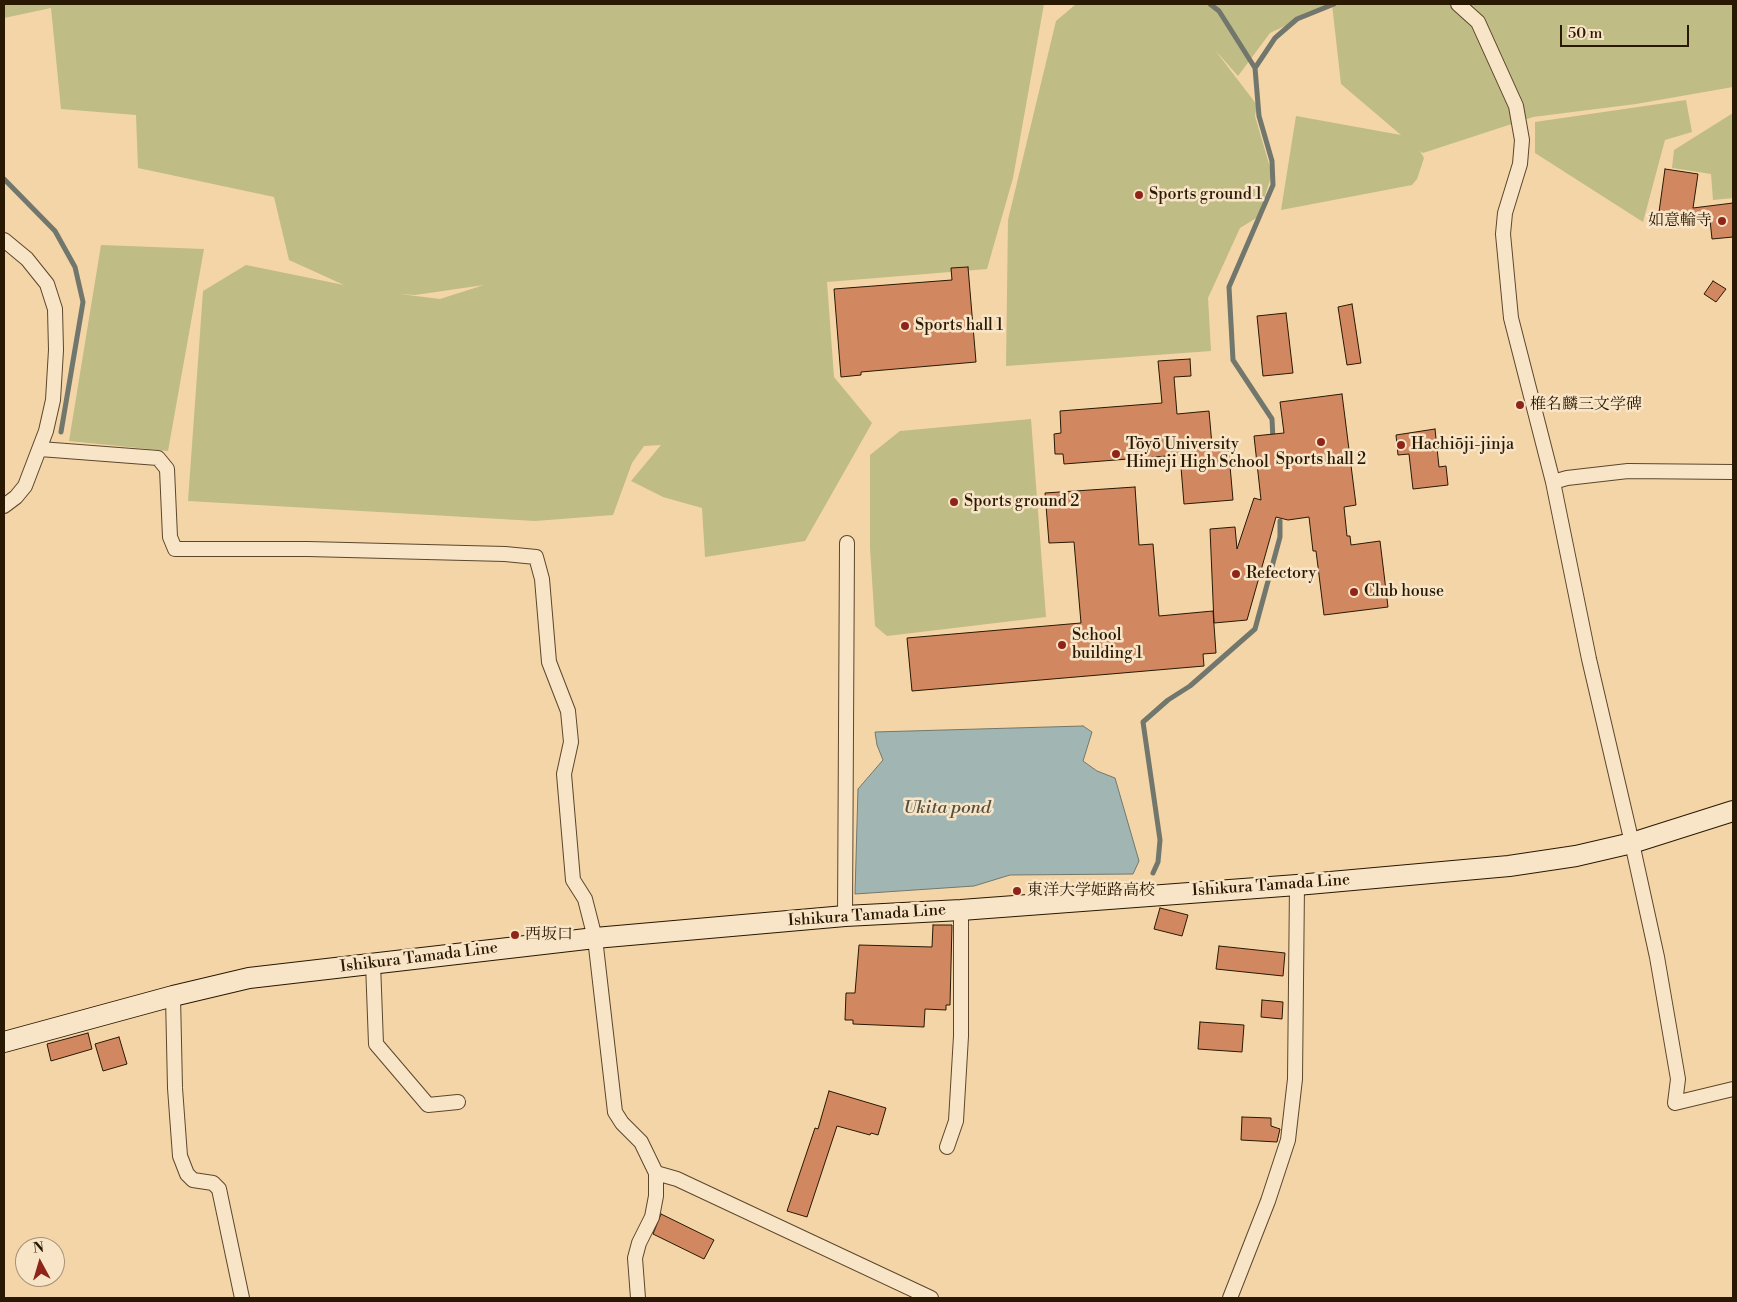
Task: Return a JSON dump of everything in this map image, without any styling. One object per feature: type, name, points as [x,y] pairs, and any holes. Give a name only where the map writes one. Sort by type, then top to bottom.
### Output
[{"type":"main road","name":"Ishikura Tamada Line","points":[[4,1042],[173,996],[249,978],[595,938],[845,916],[961,910],[1297,885],[1509,866],[1576,856],[1632,843],[1733,811]]},
{"type":"street","points":[[1458,4],[1478,22],[1516,106],[1522,140],[1520,164],[1505,213],[1503,234],[1512,318],[1553,482],[1589,659],[1632,843],[1670,1026],[1678,1079],[1676,1103],[1733,1089]]},
{"type":"street","points":[[4,240],[27,259],[47,284],[55,309],[56,350],[53,400],[46,431],[24,486],[16,498],[4,506]]},
{"type":"street","points":[[40,449],[158,458],[167,469],[170,537],[175,549],[446,552],[536,556],[542,579],[549,662],[568,711],[571,742],[564,774],[573,880],[585,899],[595,938],[615,1112],[622,1123],[641,1142],[656,1173],[656,1196],[652,1217],[639,1243],[635,1258],[638,1298]]},
{"type":"street","points":[[1553,482],[1567,478],[1628,471],[1733,472]]},
{"type":"street","points":[[845,916],[847,542]]},
{"type":"street","points":[[1230,1298],[1268,1201],[1288,1140],[1295,1079],[1297,885]]},
{"type":"street","points":[[947,1147],[956,1121],[961,1036],[961,910]]},
{"type":"street","points":[[373,963],[376,1044],[428,1105],[458,1102]]},
{"type":"street","points":[[173,996],[175,1088],[180,1156],[187,1174],[193,1180],[213,1183],[219,1189],[242,1298]]},
{"type":"street","points":[[656,1173],[677,1179],[932,1298]]},
{"type":"shaded area","points":[[4,4],[1044,4],[1013,178],[987,269],[827,282],[834,377],[872,423],[805,541],[705,557],[702,508],[663,497],[631,481],[661,445],[644,446],[632,463],[613,515],[535,521],[188,501],[203,291],[246,265],[344,285],[289,260],[274,197],[138,168],[136,115],[61,109],[51,8],[4,18]],"holes":[[[484,285],[440,299],[400,294],[415,295]]]},
{"type":"shaded area","name":"Sports ground 1","points":[[1076,4],[1332,4],[1270,33],[1238,76],[1215,50],[1257,105],[1255,116],[1272,174],[1258,217],[1240,228],[1208,298],[1211,351],[1006,366],[1008,220],[1056,21]]},
{"type":"shaded area","points":[[1332,4],[1733,4],[1733,87],[1636,104],[1533,117],[1423,153],[1420,151],[1424,158],[1417,179],[1412,185],[1281,210],[1296,116],[1401,135],[1341,84]]},
{"type":"shaded area","points":[[1686,100],[1692,132],[1665,140],[1643,222],[1535,153],[1535,122]]},
{"type":"shaded area","points":[[1733,113],[1733,198],[1713,200],[1711,174],[1672,168],[1674,150]]},
{"type":"shaded area","points":[[101,245],[204,249],[168,451],[69,441]]},
{"type":"shaded area","name":"Sports ground 2","points":[[1031,419],[1046,617],[887,636],[875,626],[870,548],[870,455],[900,431]]},
{"type":"water","name":"Ukita pond","points":[[1083,726],[1092,732],[1083,761],[1097,771],[1115,778],[1139,861],[1133,874],[1010,875],[974,886],[855,894],[858,789],[883,760],[877,745],[875,732]]},
{"type":"building","points":[[1665,169],[1698,174],[1693,208],[1733,203],[1733,237],[1712,239],[1710,220],[1659,212]]},
{"type":"building","name":"Sports hall 1","points":[[968,267],[976,362],[861,372],[861,375],[841,377],[834,289],[952,280],[951,268]]},
{"type":"building","points":[[1713,281],[1726,289],[1716,302],[1704,294]]},
{"type":"building","points":[[1352,304],[1361,363],[1347,365],[1338,307]]},
{"type":"building","points":[[1286,313],[1293,373],[1263,376],[1257,316]]},
{"type":"building","points":[[1190,359],[1191,376],[1174,377],[1177,414],[1209,411],[1212,445],[1228,443],[1233,500],[1184,504],[1180,455],[1064,464],[1063,454],[1055,454],[1054,434],[1061,433],[1060,411],[1162,403],[1158,361]]},
{"type":"building","points":[[1342,394],[1356,505],[1344,507],[1347,536],[1350,536],[1351,545],[1380,541],[1388,607],[1324,615],[1316,551],[1313,551],[1309,517],[1288,520],[1276,517],[1247,620],[1214,623],[1210,529],[1235,527],[1237,549],[1254,498],[1261,500],[1254,436],[1284,433],[1280,402]]},
{"type":"building","points":[[1435,429],[1439,467],[1446,466],[1448,485],[1413,489],[1409,454],[1398,455],[1396,435]]},
{"type":"building","points":[[1135,487],[1139,545],[1153,544],[1159,616],[1213,611],[1216,653],[1203,654],[1204,666],[912,691],[907,638],[1081,623],[1074,542],[1049,543],[1045,493]]},
{"type":"building","points":[[1160,908],[1188,915],[1182,936],[1154,929]]},
{"type":"building","points":[[933,925],[952,925],[950,1005],[946,1005],[946,1010],[925,1009],[924,1027],[853,1024],[853,1020],[845,1020],[846,993],[855,993],[859,945],[932,947]]},
{"type":"building","points":[[1219,946],[1285,953],[1283,976],[1216,969]]},
{"type":"building","points":[[1262,1000],[1283,1002],[1282,1019],[1261,1017]]},
{"type":"building","points":[[1200,1022],[1244,1025],[1242,1052],[1198,1049]]},
{"type":"building","points":[[88,1033],[92,1049],[51,1061],[47,1044]]},
{"type":"building","points":[[119,1037],[127,1064],[103,1071],[95,1044]]},
{"type":"building","points":[[829,1091],[886,1108],[878,1135],[871,1133],[870,1135],[837,1126],[807,1217],[787,1211],[815,1128],[818,1129]]},
{"type":"building","points":[[1242,1117],[1271,1118],[1271,1126],[1280,1129],[1277,1142],[1241,1140]]},
{"type":"building","points":[[661,1214],[714,1240],[704,1259],[653,1234]]},
{"type":"waterway","points":[[1210,4],[1219,11],[1255,68],[1259,116],[1272,161],[1273,185],[1229,287],[1233,360],[1272,419],[1273,440]]},
{"type":"waterway","points":[[1255,68],[1275,38],[1297,19],[1334,4]]},
{"type":"waterway","points":[[4,179],[55,231],[75,267],[83,302],[61,432]]},
{"type":"waterway","points":[[1153,873],[1158,862],[1160,840],[1143,722],[1168,700],[1190,686],[1255,629],[1280,537],[1280,521]]},
{"type":"place","name":"Sports ground 1","points":[[1139,195]]},
{"type":"place","name":"如意輪寺","points":[[1722,221]]},
{"type":"place","name":"Sports hall 1","points":[[905,326]]},
{"type":"place","name":"椎名麟三文学碑","points":[[1520,405]]},
{"type":"place","name":"Sports hall 2","points":[[1321,442]]},
{"type":"place","name":"Hachiōji-jinja","points":[[1401,445]]},
{"type":"place","name":"Tōyō University Himeji High School","points":[[1116,454]]},
{"type":"place","name":"Sports ground 2","points":[[954,502]]},
{"type":"place","name":"Refectory","points":[[1236,574]]},
{"type":"place","name":"Club house","points":[[1354,592]]},
{"type":"place","name":"School building 1","points":[[1062,645]]},
{"type":"place","name":"東洋大学姫路高校","points":[[1017,891]]},
{"type":"place","name":"西坂口","points":[[515,935]]}]
